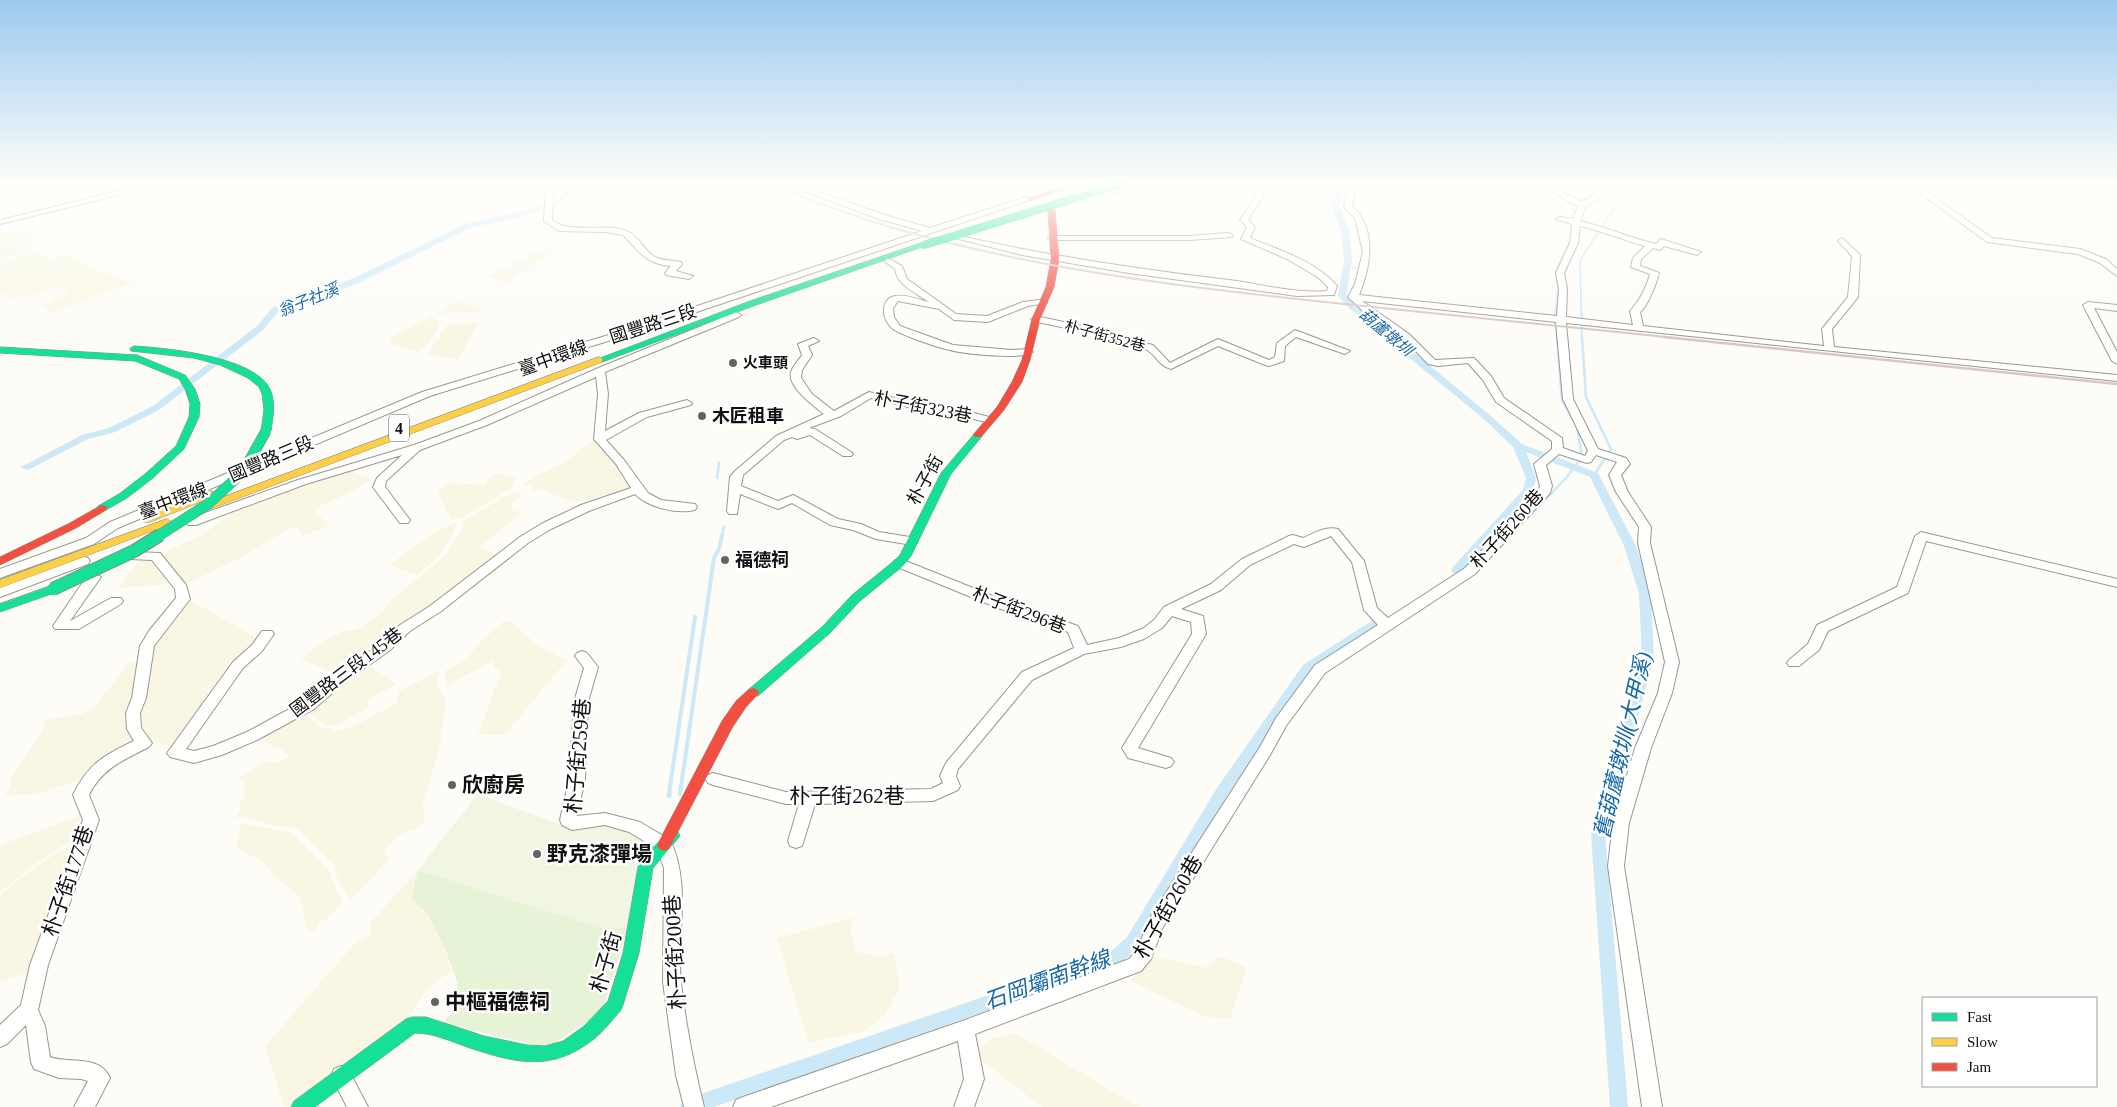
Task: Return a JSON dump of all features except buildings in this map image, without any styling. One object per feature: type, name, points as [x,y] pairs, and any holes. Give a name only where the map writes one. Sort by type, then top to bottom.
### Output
[{"type":"main road","name":"臺中環線","points":[[0,575],[600,352],[798,280],[931,235]]},
{"type":"main road","name":"臺中環線","points":[[0,585],[753,303],[953,235]]},
{"type":"main road","name":"朴子街","points":[[664,845],[726,725],[741,704],[777,670],[826,630],[856,598],[899,563],[946,473],[1013,391],[1028,352],[1036,319],[1050,287],[1055,259],[1052,235]]},
{"type":"main road","points":[[504,382],[683,318],[798,280]]},
{"type":"main road","points":[[0,585],[598,365],[753,303]]},
{"type":"main road","points":[[0,342],[181,352],[212,358],[240,371],[263,385],[268,400],[269,414],[260,442],[243,472],[208,504],[134,551],[53,589],[0,608]]},
{"type":"main road","points":[[0,350],[137,358],[182,377],[190,389],[195,404],[194,417],[180,447],[155,471],[102,509],[72,526],[0,561]]},
{"type":"main road","points":[[90,541],[431,410]]},
{"type":"main road","name":"朴子街","points":[[300,1107],[412,1025],[426,1025],[484,1044],[527,1053],[545,1054],[567,1048],[590,1032],[615,1005],[631,953],[646,867],[689,818],[713,778],[734,730],[754,692]]},
{"type":"street","points":[[627,235],[649,259],[662,263],[678,264],[669,272],[689,276]]},
{"type":"street","name":"國豐路三段","points":[[0,575],[90,541],[114,525],[426,394],[631,331],[918,235]]},
{"type":"street","points":[[948,235],[1055,259],[1166,276],[1323,294],[1331,293],[1333,286],[1322,276],[1290,257],[1245,239],[1247,235]]},
{"type":"street","name":"國豐路三段","points":[[0,593],[302,482],[418,446],[483,423],[600,371],[743,312],[888,261],[971,235]]},
{"type":"street","points":[[1052,238],[1189,238],[1229,235]]},
{"type":"street","points":[[1353,297],[1367,252],[1364,235]]},
{"type":"street","points":[[1575,235],[1574,243],[1560,273],[1563,289],[1557,320],[1568,399],[1594,451],[1618,457],[1624,464],[1614,475],[1622,492],[1645,527],[1644,543],[1672,662],[1665,693],[1643,748],[1621,823],[1616,866],[1652,1107]]},
{"type":"street","points":[[1619,235],[1628,239],[1660,247],[1661,242],[1697,252]]},
{"type":"street","points":[[1983,235],[1990,240],[2080,252],[2103,262],[2117,273]]},
{"type":"street","points":[[1829,349],[1827,329],[1853,297],[1856,254],[1842,240]]},
{"type":"street","points":[[1638,329],[1635,311],[1640,308],[1646,292],[1650,290],[1655,273],[1635,267],[1637,258],[1651,245]]},
{"type":"street","points":[[888,261],[899,268],[904,281],[954,317],[988,319],[1026,304],[1044,301]]},
{"type":"street","points":[[1353,297],[1638,329],[2117,378]]},
{"type":"street","points":[[1353,297],[1366,309],[1406,336],[1432,362],[1470,360],[1487,378],[1500,400],[1558,440],[1556,450],[1587,460],[1594,451]]},
{"type":"street","points":[[942,307],[897,298],[892,300],[888,307],[888,312],[890,322],[897,328],[952,348],[1012,353],[1028,352]]},
{"type":"street","points":[[2117,308],[2088,305],[2117,361]]},
{"type":"street","name":"朴子街352巷","points":[[1036,319],[1150,346],[1171,366],[1218,342],[1269,363],[1280,359],[1280,345],[1295,333],[1345,350]]},
{"type":"street","points":[[814,340],[803,344],[807,355],[797,370],[796,376],[800,386],[832,415]]},
{"type":"street","points":[[600,371],[603,394],[599,439],[635,483],[637,490],[649,500],[691,507]]},
{"type":"street","name":"朴子街323巷","points":[[780,438],[832,415],[869,395],[929,409],[955,411],[989,420]]},
{"type":"street","points":[[599,439],[643,415],[687,403]]},
{"type":"street","points":[[733,511],[736,477],[780,438],[790,438],[811,431],[847,454]]},
{"type":"street","points":[[404,520],[379,487],[381,480],[418,446]]},
{"type":"street","name":"朴子街260巷","points":[[743,1107],[965,1029],[1134,965],[1145,953],[1155,924],[1265,752],[1281,722],[1320,669],[1470,571],[1521,515],[1544,493],[1546,486],[1540,464],[1556,450]]},
{"type":"street","points":[[735,488],[778,506],[793,499],[834,522],[857,527],[876,534],[912,541]]},
{"type":"street","name":"國豐路三段145巷","points":[[267,634],[257,648],[238,666],[175,753],[194,757],[217,751],[252,736],[309,705],[340,678],[384,648],[405,628],[435,609],[547,526],[585,508],[637,490]]},
{"type":"street","points":[[1169,610],[1216,587],[1246,562],[1269,551],[1293,540],[1304,543],[1326,532],[1334,532],[1358,561],[1371,610],[1388,626]]},
{"type":"street","points":[[1794,663],[1814,647],[1822,628],[1904,590],[1921,536],[2117,583]]},
{"type":"street","points":[[116,601],[74,626],[60,626],[92,579],[134,556],[122,547]]},
{"type":"street","name":"朴子街177巷","points":[[29,1010],[39,965],[91,820],[81,796],[86,783],[99,767],[144,743],[134,729],[133,713],[139,698],[147,646],[154,634],[183,599],[180,588],[156,556],[134,556]]},
{"type":"street","name":"朴子街296巷","points":[[899,563],[1003,605],[1073,629],[1082,650],[1122,643],[1158,625],[1162,617],[1169,610]]},
{"type":"street","points":[[1166,762],[1133,754],[1130,748],[1199,634],[1198,619],[1169,610]]},
{"type":"street","name":"朴子街262巷","points":[[713,778],[786,798],[933,795],[952,786],[948,776],[951,767],[1027,676],[1053,662],[1082,650]]},
{"type":"street","name":"朴子街259巷","points":[[582,656],[592,667],[581,702],[577,779],[568,820],[572,822],[605,819],[634,827],[664,845]]},
{"type":"street","points":[[796,841],[808,799]]},
{"type":"street","name":"朴子街200巷","points":[[664,845],[672,868],[672,982],[692,1098]]},
{"type":"street","points":[[0,1038],[29,1010],[36,1026],[41,1062],[53,1068],[79,1068],[93,1072],[100,1078],[84,1107]]},
{"type":"street","points":[[964,1107],[974,1079],[965,1029]]},
{"type":"street","points":[[341,1076],[358,1107]]},
{"type":"shaded area","points":[[0,235],[33,235],[30,244],[35,248],[0,262]]},
{"type":"shaded area","points":[[545,247],[557,247],[508,283],[488,277]]},
{"type":"shaded area","points":[[35,251],[51,259],[70,255],[98,271],[79,281],[101,272],[131,283],[52,312],[41,306],[55,300],[52,299],[68,295],[61,287],[10,299],[6,297],[7,295],[0,292],[0,264]]},
{"type":"shaded area","points":[[457,302],[484,309],[480,312],[441,313],[432,318],[436,320],[439,326],[427,346],[416,352],[389,343],[391,338]]},
{"type":"shaded area","points":[[479,322],[458,360],[428,354],[447,325]]},
{"type":"shaded area","points":[[594,440],[617,461],[632,485],[626,491],[600,501],[571,501],[539,489],[535,492],[532,486],[524,485],[530,479],[563,463]]},
{"type":"shaded area","points":[[349,471],[371,479],[349,493],[313,509],[329,526],[302,536],[297,527],[289,528],[246,555],[182,585],[163,556],[169,550],[202,535],[243,506]]},
{"type":"shaded area","points":[[494,473],[516,477],[512,488],[460,519],[451,520],[437,492],[450,483],[486,485]]},
{"type":"shaded area","points":[[513,492],[521,492],[520,496],[511,505],[512,510],[521,513],[479,548],[499,556],[382,647],[339,675],[300,659],[329,638],[344,631],[356,630],[380,614],[391,601],[445,555],[461,531],[463,521]]},
{"type":"shaded area","points":[[455,523],[453,533],[437,558],[417,575],[389,565],[438,530]]},
{"type":"shaded area","points":[[148,559],[157,560],[173,584],[119,588],[138,562]]},
{"type":"shaded area","points":[[188,599],[259,639],[173,747],[154,741],[138,729],[139,711],[150,650]]},
{"type":"shaded area","points":[[505,620],[512,622],[539,647],[567,660],[505,735],[478,735],[501,672],[493,667],[494,661],[447,685],[445,671],[466,660],[477,645]]},
{"type":"shaded area","points":[[143,659],[137,740],[90,771],[82,779],[37,794],[5,796],[12,777],[41,733],[46,720],[81,714],[92,710],[128,664]]},
{"type":"shaded area","points":[[368,665],[393,681],[396,685],[375,695],[368,701],[369,705],[362,711],[336,725],[326,726],[306,710]]},
{"type":"shaded area","points":[[439,671],[436,682],[446,702],[440,745],[423,804],[424,821],[416,830],[406,831],[387,846],[385,853],[389,859],[351,900],[337,878],[334,866],[301,832],[294,828],[235,817],[240,811],[239,805],[244,797],[245,782],[239,777],[268,761],[276,764],[289,756],[281,749],[275,749],[261,737],[302,711],[323,729],[331,728],[334,732],[355,726],[397,703],[399,691]]},
{"type":"shaded area","points":[[83,814],[87,828],[75,839],[46,856],[0,892],[0,845]]},
{"type":"shaded area","points":[[241,823],[288,832],[297,837],[329,872],[342,902],[327,919],[321,920],[313,934],[306,928],[300,897],[276,877],[259,858],[249,855],[236,846]]},
{"type":"shaded area","points":[[75,843],[33,971],[0,982],[0,896],[15,882],[47,859]]},
{"type":"shaded area","points":[[418,870],[411,899],[428,914],[446,951],[452,972],[437,980],[425,992],[410,1016],[290,1107],[284,1107],[265,1046],[355,943],[371,935],[370,923]]},
{"type":"shaded area","points":[[853,918],[851,932],[856,952],[882,957],[894,953],[899,980],[898,992],[884,1015],[865,1031],[808,1043],[777,938]]},
{"type":"shaded area","points":[[1155,956],[1206,968],[1220,956],[1247,967],[1230,1019],[1206,1017],[1130,981]]},
{"type":"shaded area","points":[[1016,1033],[1111,1091],[1141,1107],[1042,1107],[973,1053],[992,1038]]},
{"type":"green space","name":"野克漆彈場","points":[[478,794],[563,826],[605,822],[638,833],[648,840],[639,867],[628,928],[601,928],[418,870]]},
{"type":"green space","points":[[418,870],[601,928],[628,928],[602,1012],[547,1048],[442,1023],[457,1008],[457,982],[446,951],[428,914],[411,899]]},
{"type":"waterway","name":"翁子社溪","points":[[26,467],[85,437],[112,430],[156,408],[260,328],[276,309],[309,300],[359,279],[450,235]]},
{"type":"waterway","name":"葫蘆墩圳","points":[[1345,235],[1348,261],[1342,296],[1354,308],[1380,325],[1398,344],[1488,418],[1518,446]]},
{"type":"waterway","points":[[1582,338],[1580,260],[1597,235]]},
{"type":"waterway","points":[[1557,338],[1555,316],[1558,291],[1556,271],[1571,240]]},
{"type":"waterway","points":[[1524,519],[1528,518],[1566,478],[1582,457],[1577,427],[1562,400],[1557,337]]},
{"type":"waterway","points":[[1582,337],[1586,397],[1611,449],[1594,475]]},
{"type":"waterway","name":"石岡壩南幹線","points":[[1457,570],[1528,491],[1531,478],[1518,446]]},
{"type":"waterway","name":"舊葫蘆墩圳(大甲溪)","points":[[1518,446],[1594,475],[1630,546],[1645,593],[1648,659],[1598,834],[1619,1107]]},
{"type":"waterway","points":[[717,478],[719,463]]},
{"type":"waterway","points":[[722,536],[724,527]]},
{"type":"waterway","points":[[681,787],[714,558],[719,549],[722,535]]},
{"type":"waterway","points":[[670,787],[695,617]]},
{"type":"waterway","name":"石岡壩南幹線","points":[[689,1107],[1113,959],[1133,942],[1222,792],[1307,668],[1373,624]]},
{"type":"waterway","points":[[669,796],[670,786]]},
{"type":"waterway","points":[[680,794],[681,786]]},
{"type":"railway","points":[[919,235],[1062,267],[1178,285],[1676,338]]},
{"type":"railway","points":[[1664,337],[2117,384]]},
{"type":"traffic: fast","points":[[924,245],[957,235]]},
{"type":"traffic: fast","points":[[599,360],[753,303],[924,245]]},
{"type":"traffic: fast","points":[[134,349],[179,352],[209,358],[251,376],[259,381],[267,394],[266,431]]},
{"type":"traffic: fast","points":[[0,350],[137,358],[182,377],[190,389],[195,404],[194,417],[180,447],[149,476],[123,496],[102,508]]},
{"type":"traffic: fast","points":[[53,589],[134,551],[208,504],[243,472],[266,431]]},
{"type":"traffic: fast","points":[[753,693],[826,630],[856,598],[899,563],[905,556],[946,473],[978,435]]},
{"type":"traffic: fast","points":[[0,608],[53,589]]},
{"type":"traffic: fast","points":[[300,1107],[412,1025],[426,1025],[484,1044],[527,1053],[545,1054],[567,1048],[590,1032],[615,1005],[631,953],[646,867],[653,856],[673,836]]},
{"type":"traffic: slow","points":[[198,510],[599,360]]},
{"type":"traffic: slow","points":[[146,520],[212,494]]},
{"type":"traffic: slow","points":[[0,584],[167,522]]},
{"type":"traffic: jam","points":[[978,435],[1001,408],[1017,382],[1026,360],[1036,319],[1050,287],[1055,259],[1053,235]]},
{"type":"traffic: jam","points":[[0,561],[72,526],[102,508]]},
{"type":"traffic: jam","points":[[664,845],[727,725],[741,704],[753,693]]},
{"type":"place","name":"火車頭","points":[[733,363]]},
{"type":"place","name":"木匠租車","points":[[702,416]]},
{"type":"place","name":"福德祠","points":[[725,560]]},
{"type":"place","name":"欣廚房","points":[[452,785]]},
{"type":"place","name":"野克漆彈場","points":[[537,854]]},
{"type":"place","name":"中樞福德祠","points":[[435,1002]]}]
